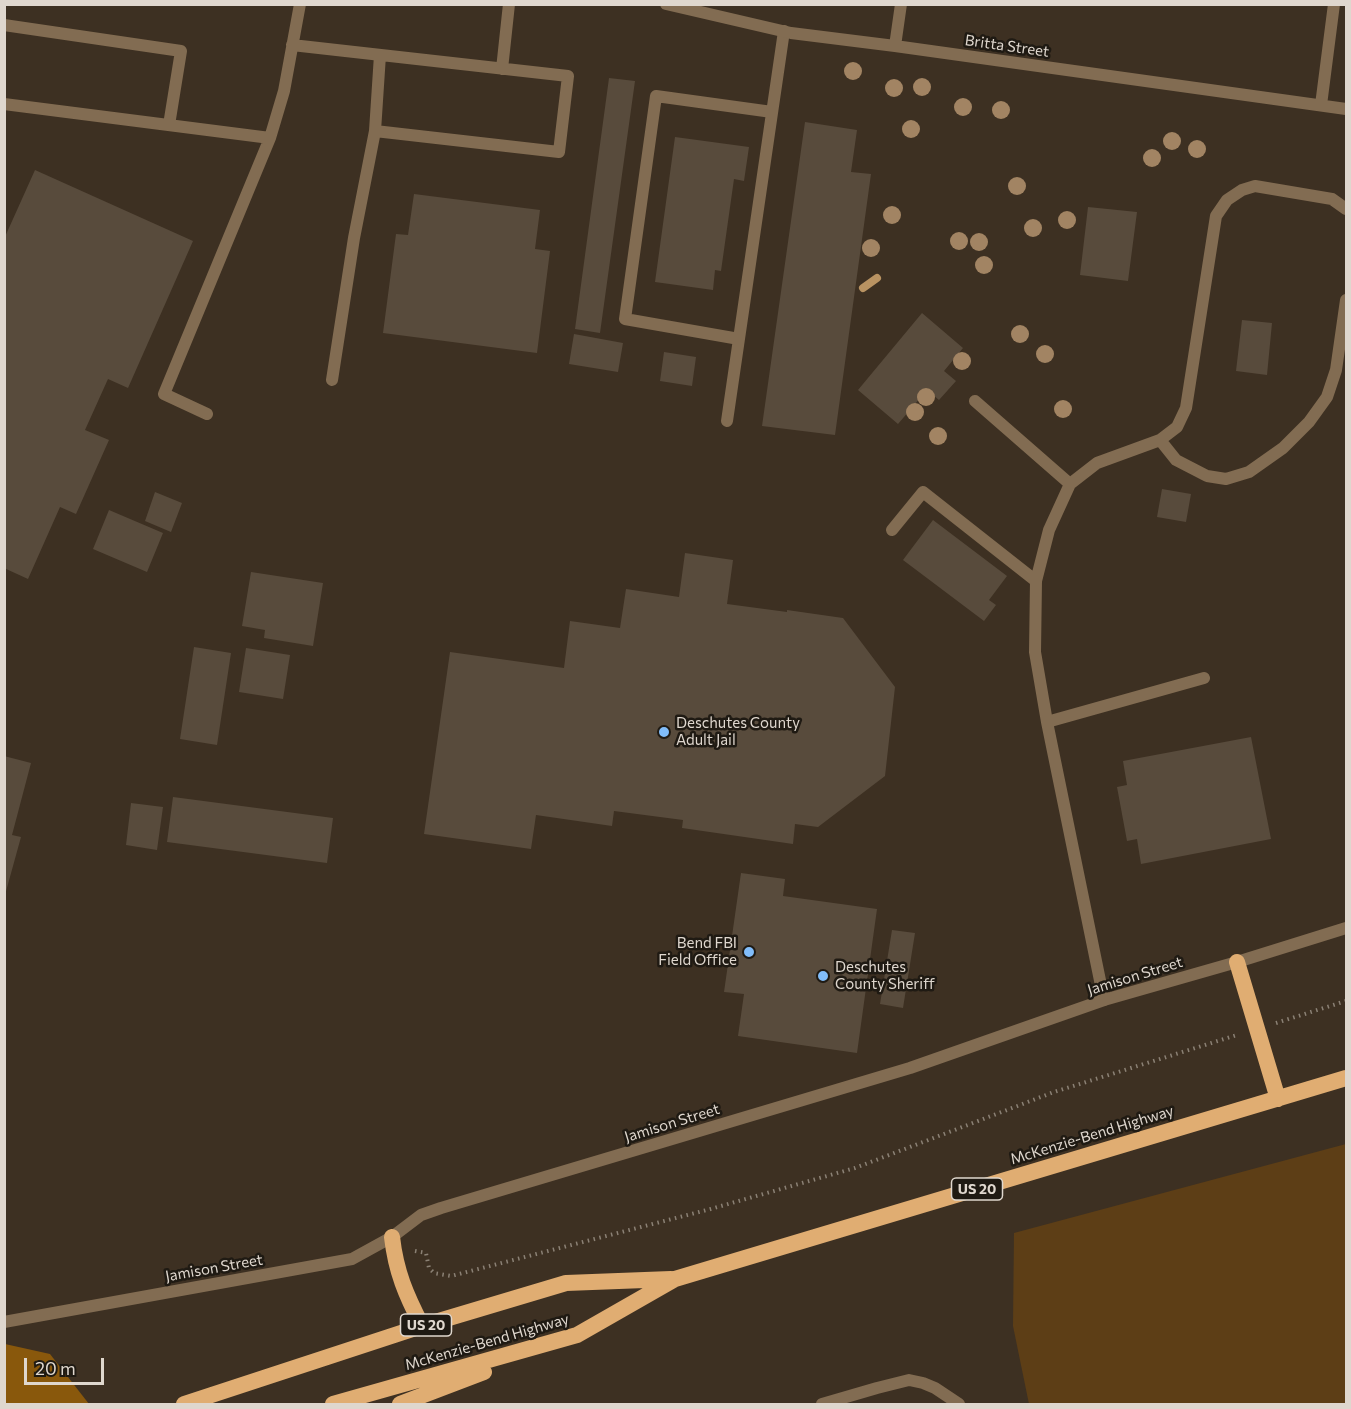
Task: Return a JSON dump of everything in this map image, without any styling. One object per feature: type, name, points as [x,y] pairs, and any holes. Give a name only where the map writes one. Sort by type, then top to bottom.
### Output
[{"type":"highway","points":[[1237,962],[1278,1099]]},
{"type":"highway","name":"McKenzie-Bend Highway","points":[[333,1404],[577,1335],[675,1279],[1347,1078]]},
{"type":"highway","points":[[392,1242],[394,1259],[406,1295],[422,1326]]},
{"type":"highway","name":"McKenzie-Bend Highway","points":[[184,1404],[422,1326],[566,1283],[675,1279]]},
{"type":"highway","points":[[400,1404],[577,1335]]},
{"type":"street","points":[[207,414],[164,394],[270,138],[284,91],[300,4]]},
{"type":"street","points":[[502,69],[509,4]]},
{"type":"street","name":"Britta Street","points":[[666,4],[784,31],[1347,109]]},
{"type":"street","points":[[895,46],[901,4]]},
{"type":"street","points":[[1321,105],[1334,4]]},
{"type":"street","points":[[4,25],[181,51],[169,125]]},
{"type":"street","points":[[727,421],[784,31]]},
{"type":"street","points":[[292,45],[568,76],[560,152],[375,131]]},
{"type":"street","points":[[332,380],[354,238],[375,131],[380,55]]},
{"type":"street","points":[[739,339],[625,319],[656,96],[772,112]]},
{"type":"street","points":[[4,104],[270,138]]},
{"type":"street","points":[[1104,1000],[1047,722],[1035,652],[1036,581],[1049,530],[1070,484],[1097,463],[1160,440],[1177,427],[1186,408],[1216,216],[1227,200],[1242,190],[1255,186],[1332,199],[1347,209]]},
{"type":"street","points":[[1160,440],[1176,460],[1207,476],[1226,479],[1249,472],[1283,448],[1309,422],[1327,397],[1336,370],[1347,300]]},
{"type":"street","points":[[975,401],[1070,484]]},
{"type":"street","points":[[892,530],[923,492],[1036,581]]},
{"type":"street","points":[[1047,722],[1204,678]]},
{"type":"street","name":"Jamison Street","points":[[4,1322],[352,1259],[392,1242],[421,1215],[441,1208],[910,1068],[1104,1000],[1347,928]]},
{"type":"street","points":[[822,1404],[909,1380],[929,1386],[959,1404]]},
{"type":"path","points":[[392,1242],[426,1253],[429,1268],[434,1273],[451,1276],[707,1210],[855,1168],[1054,1092],[1347,1001]]},
{"type":"shaded area","points":[[1346,1144],[1346,1404],[1029,1404],[1013,1326],[1014,1233]]},
{"type":"shaded area","points":[[5,1344],[50,1354],[89,1404],[5,1404]]},
{"type":"building","points":[[609,78],[635,81],[600,333],[575,329]]},
{"type":"building","points":[[805,122],[857,130],[851,172],[871,174],[835,435],[762,426]]},
{"type":"building","points":[[675,137],[749,147],[744,181],[734,179],[721,271],[715,270],[713,290],[655,282]]},
{"type":"building","points":[[35,170],[193,241],[128,388],[108,379],[85,430],[109,440],[76,514],[60,507],[28,579],[4,568],[4,239]]},
{"type":"building","points":[[414,194],[540,210],[535,249],[550,251],[537,353],[383,333],[396,234],[408,235]]},
{"type":"building","points":[[1088,207],[1137,212],[1128,281],[1080,275]]},
{"type":"building","points":[[922,313],[963,348],[944,371],[956,381],[939,400],[927,390],[898,424],[858,390]]},
{"type":"building","points":[[1242,320],[1272,323],[1267,375],[1236,371]]},
{"type":"building","points":[[574,334],[623,343],[618,372],[569,364]]},
{"type":"building","points":[[664,352],[696,357],[692,386],[660,381]]},
{"type":"building","points":[[1162,489],[1191,494],[1186,522],[1157,517]]},
{"type":"building","points":[[155,492],[182,503],[171,532],[145,521]]},
{"type":"building","points":[[109,510],[163,533],[147,572],[93,549]]},
{"type":"building","points":[[933,520],[1007,576],[989,600],[996,605],[984,621],[903,560]]},
{"type":"building","name":"Deschutes County Adult Jail","points":[[685,553],[733,560],[727,604],[843,618],[895,687],[885,776],[818,827],[795,824],[793,844],[682,828],[683,820],[614,811],[612,826],[536,815],[531,849],[424,834],[450,652],[564,668],[570,621],[620,628],[626,589],[679,597]]},
{"type":"building","points":[[251,572],[323,583],[313,646],[264,638],[265,630],[242,626]]},
{"type":"building","points":[[194,647],[231,653],[217,745],[180,739]]},
{"type":"building","points":[[246,648],[290,655],[283,699],[239,692]]},
{"type":"building","points":[[1251,737],[1271,839],[1141,864],[1137,839],[1127,841],[1117,787],[1127,785],[1123,761]]},
{"type":"building","points":[[4,756],[31,763],[12,835],[21,837],[5,895]]},
{"type":"building","points":[[173,797],[333,818],[327,863],[167,842]]},
{"type":"building","points":[[131,803],[163,807],[157,850],[126,845]]},
{"type":"building","points":[[741,873],[785,879],[783,896],[877,909],[857,1053],[738,1036],[744,994],[724,992]]},
{"type":"building","points":[[892,930],[915,933],[903,1008],[880,1004]]},
{"type":"waterway","points":[[863,288],[877,278]]},
{"type":"place","name":"Deschutes County Adult Jail","points":[[664,732]]},
{"type":"place","name":"Bend FBI Field Office","points":[[749,952]]},
{"type":"place","name":"Deschutes County Sheriff","points":[[823,976]]}]
